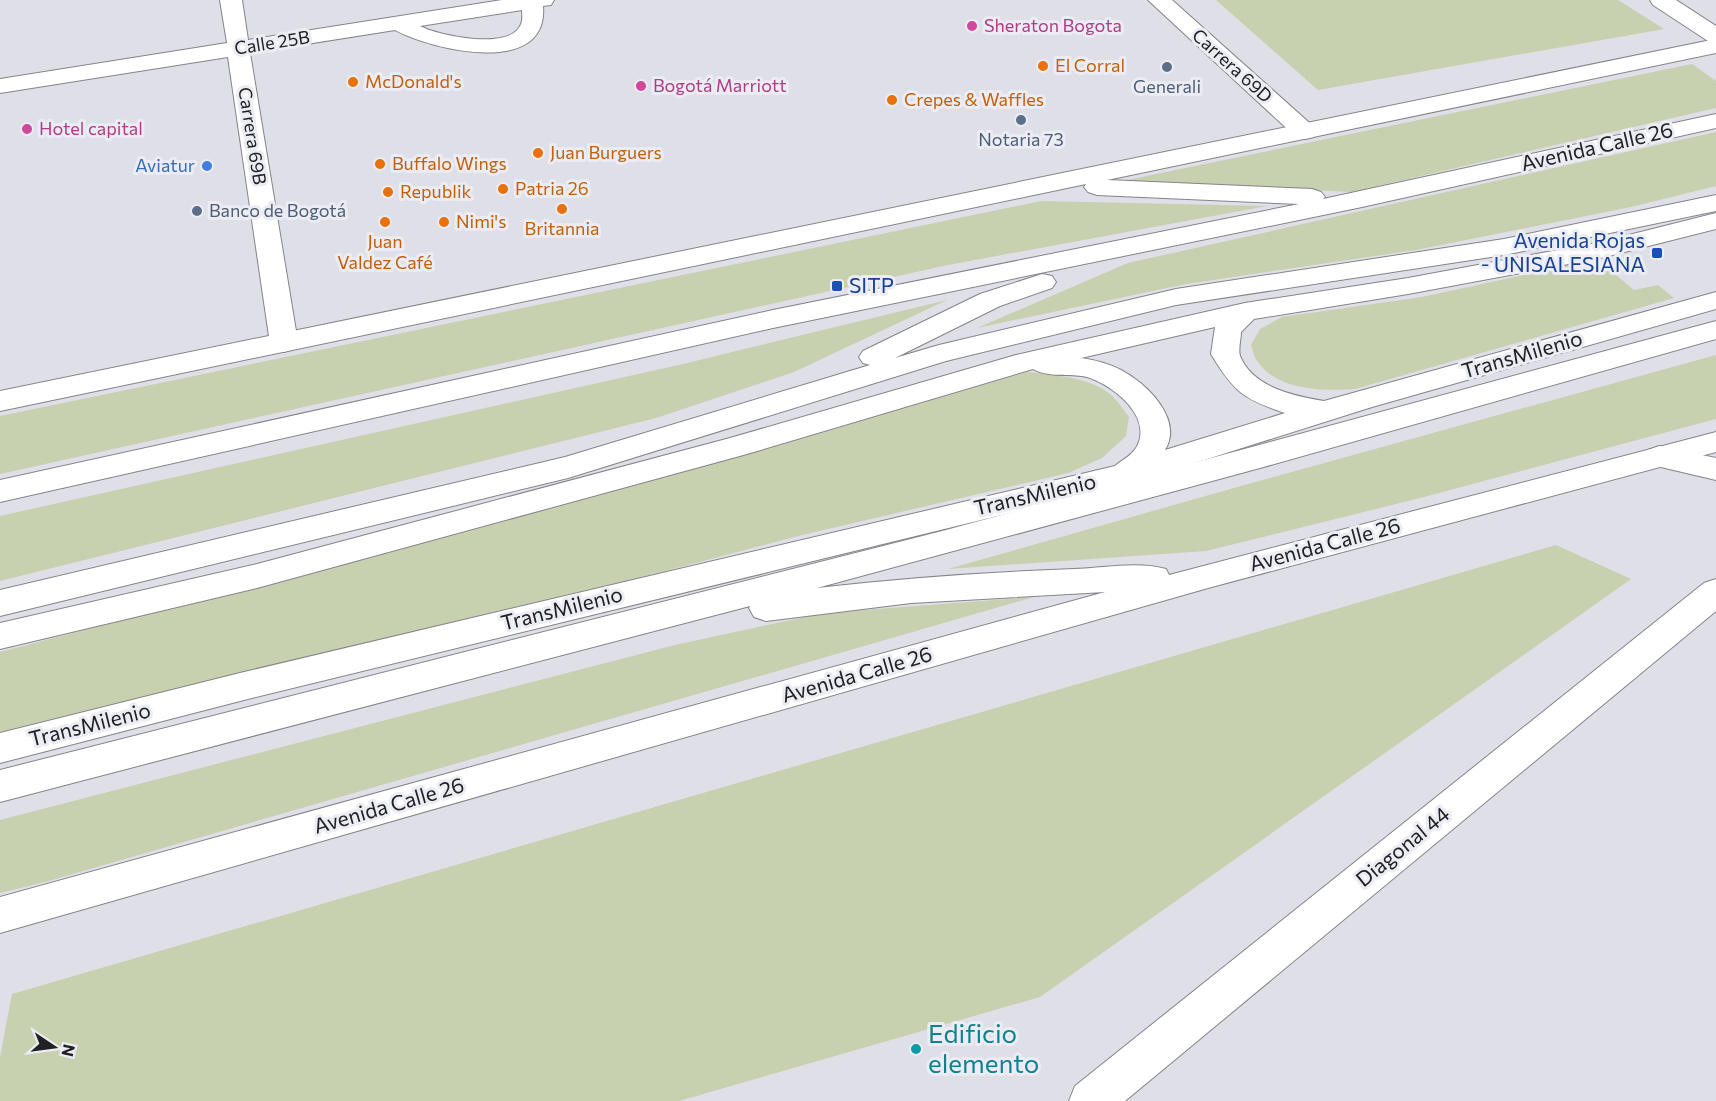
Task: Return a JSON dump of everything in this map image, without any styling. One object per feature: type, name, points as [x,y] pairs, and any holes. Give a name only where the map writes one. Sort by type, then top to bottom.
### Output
[{"type":"main road","name":"Carrera 69B","points":[[231,0],[284,344]]},
{"type":"main road","name":"Carrera 69D","points":[[1159,0],[1305,132]]},
{"type":"main road","points":[[1661,0],[1716,36]]},
{"type":"main road","name":"Calle 25B","points":[[0,86],[538,1]]},
{"type":"main road","points":[[398,23],[424,37],[464,45],[494,46],[520,40],[532,25],[538,1]]},
{"type":"main road","points":[[0,401],[1716,46]]},
{"type":"main road","name":"Avenida Calle 26","points":[[0,491],[773,319],[1362,199],[1716,121]]},
{"type":"main road","points":[[1047,185],[1362,199]]},
{"type":"main road","points":[[0,603],[568,467],[939,354],[1176,297],[1504,248],[1642,220],[1716,202]]},
{"type":"main road","name":"TransMilenio","points":[[0,636],[269,573],[736,447],[1016,364],[1245,312],[1408,286],[1601,250],[1716,221]]},
{"type":"main road","points":[[739,415],[871,358],[990,300],[1168,238]]},
{"type":"main road","name":"TransMilenio","points":[[0,748],[244,686],[1125,474],[1328,411],[1716,300]]},
{"type":"main road","name":"TransMilenio","points":[[1245,312],[1227,330],[1225,354],[1240,378],[1264,395],[1294,406],[1328,411]]},
{"type":"main road","points":[[0,786],[551,645],[1253,459],[1638,349],[1716,330]]},
{"type":"main road","name":"TransMilenio","points":[[1016,364],[1064,364],[1108,375],[1142,398],[1153,417],[1154,438],[1145,458],[1125,474]]},
{"type":"main road","name":"Avenida Calle 26","points":[[0,915],[1208,576],[1716,441]]},
{"type":"main road","points":[[1659,457],[1716,469]]},
{"type":"main road","points":[[551,645],[831,599],[964,585],[1208,576]]},
{"type":"main road","name":"Diagonal 44","points":[[1090,1101],[1716,592]]},
{"type":"green space","points":[[1216,0],[1618,0],[1664,29],[1318,90]]},
{"type":"green space","points":[[1692,64],[1716,81],[1716,108],[1352,192],[1122,181]]},
{"type":"green space","points":[[1716,132],[1716,186],[1631,207],[1416,250],[1186,284],[977,328],[1128,263]]},
{"type":"green space","points":[[1041,201],[1267,206],[948,265],[0,474],[0,416]]},
{"type":"green space","points":[[1597,259],[1634,290],[1658,285],[1674,298],[1355,389],[1316,389],[1277,379],[1267,372],[1257,360],[1251,345],[1260,329],[1282,317],[1422,297]]},
{"type":"green space","points":[[947,300],[794,372],[656,418],[0,581],[0,516],[683,364]]},
{"type":"green space","points":[[1716,355],[1716,419],[1420,498],[1206,551],[948,569],[1248,484]]},
{"type":"green space","points":[[1027,372],[1081,380],[1101,388],[1113,396],[1129,417],[1126,436],[1102,458],[1068,473],[798,536],[525,608],[0,734],[0,652],[460,532]]},
{"type":"green space","points":[[1556,545],[1631,579],[1040,997],[679,1101],[0,1101],[0,1057],[12,994]]},
{"type":"green space","points":[[1034,597],[45,882],[0,893],[0,820],[675,645],[823,613]]},
{"type":"place","name":"Sheraton Bogota","points":[[972,26]]},
{"type":"place","name":"El Corral","points":[[1043,66]]},
{"type":"place","name":"Generali","points":[[1167,67]]},
{"type":"place","name":"McDonald's","points":[[353,82]]},
{"type":"place","name":"Bogotá Marriott","points":[[641,86]]},
{"type":"place","name":"Crepes & Waffles","points":[[892,100]]},
{"type":"place","name":"Notaria 73","points":[[1021,120]]},
{"type":"place","name":"Hotel capital","points":[[27,129]]},
{"type":"place","name":"Juan Burguers","points":[[538,153]]},
{"type":"place","name":"Buffalo Wings","points":[[380,164]]},
{"type":"place","name":"Aviatur","points":[[207,166]]},
{"type":"place","name":"Patria 26","points":[[503,189]]},
{"type":"place","name":"Republik","points":[[388,192]]},
{"type":"place","name":"Britannia","points":[[562,209]]},
{"type":"place","name":"Banco de Bogotá","points":[[197,211]]},
{"type":"place","name":"Juan Valdez Café","points":[[385,222]]},
{"type":"place","name":"Nimi's","points":[[444,222]]},
{"type":"place","name":"Avenida Rojas - UNISALESIANA","points":[[1657,253]]},
{"type":"place","name":"SITP","points":[[837,286]]},
{"type":"place","name":"Edificio elemento","points":[[916,1049]]}]
